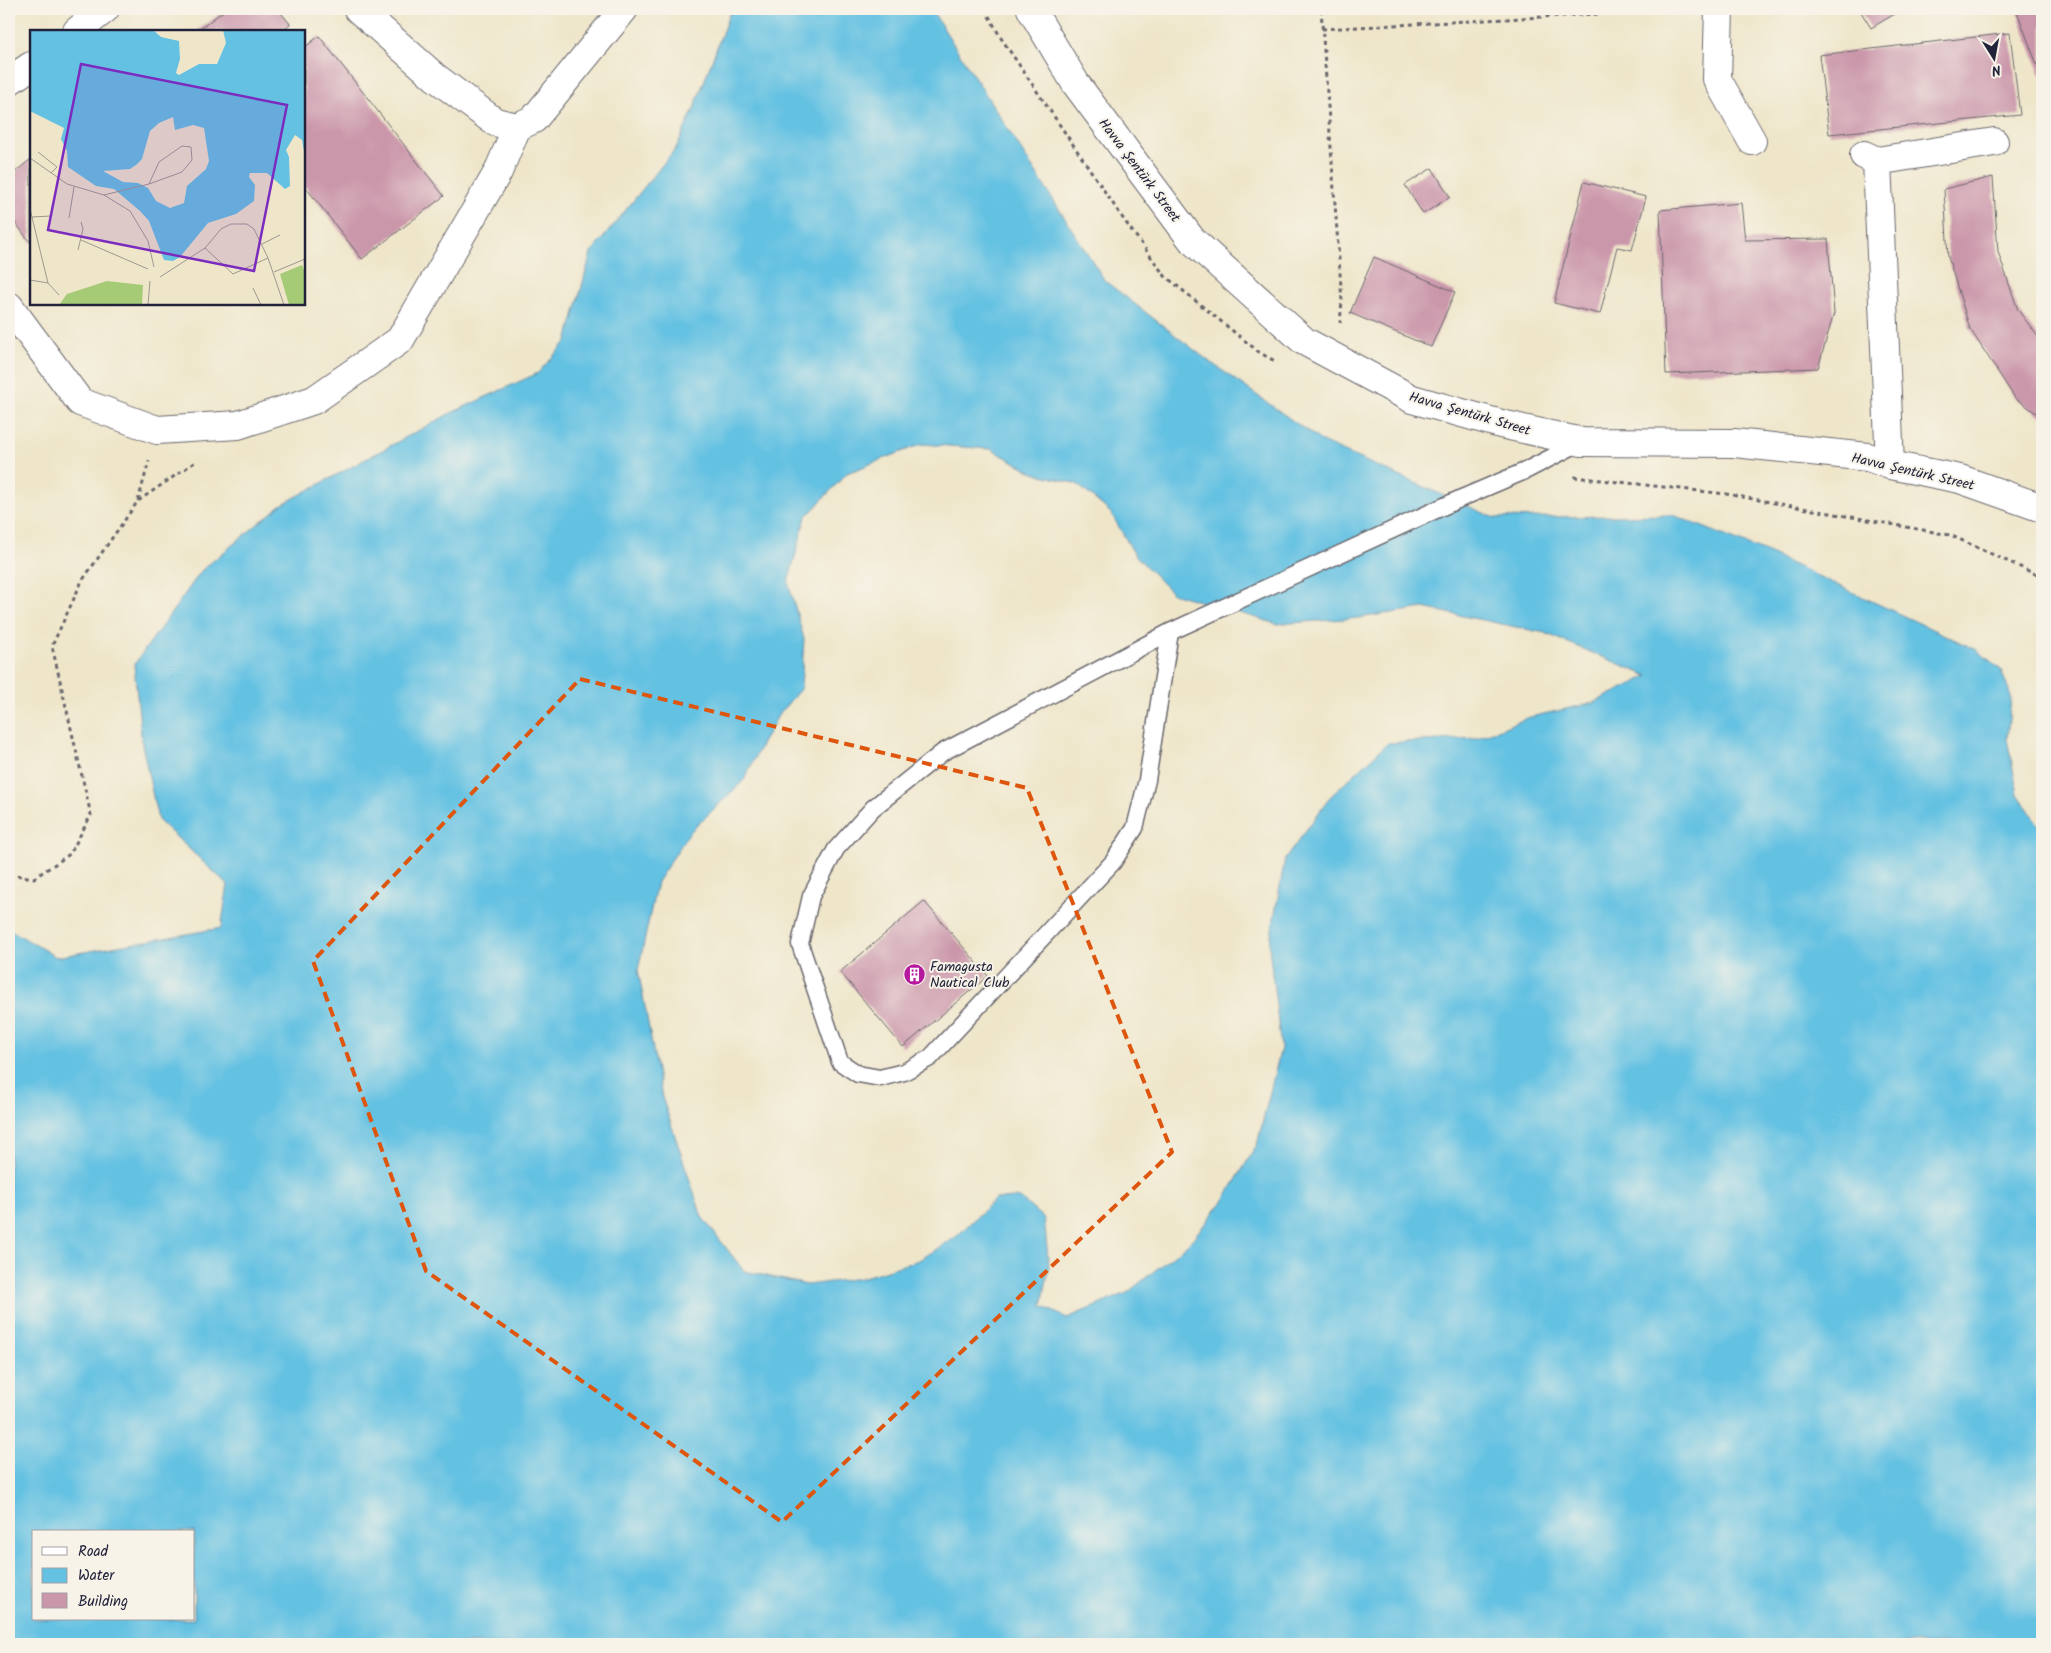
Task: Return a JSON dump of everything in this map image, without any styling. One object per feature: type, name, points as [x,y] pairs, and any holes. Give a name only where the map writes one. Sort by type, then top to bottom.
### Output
[{"type":"street","points":[[79,30],[105,9]]},
{"type":"street","points":[[358,9],[435,76],[495,122],[517,128]]},
{"type":"street","points":[[9,306],[80,402],[157,430],[238,425],[314,400],[400,340],[498,172],[517,128],[534,119],[624,9]]},
{"type":"street","name":"Havva Şentürk Street","points":[[1030,9],[1076,84],[1192,240],[1304,341],[1412,399],[1501,424],[1582,442],[1734,443],[1868,457],[1890,464],[1960,479],[2042,508]]},
{"type":"street","points":[[1719,9],[1717,79],[1752,141]]},
{"type":"street","points":[[9,80],[30,67]]},
{"type":"street","points":[[1890,464],[1871,158],[1994,142]]},
{"type":"lane","points":[[1170,632],[1147,780],[1135,828],[1113,862],[930,1058],[904,1072],[880,1078],[858,1074],[840,1062],[800,944],[811,896],[836,849],[873,808],[943,752],[1170,632],[1525,471],[1582,442]]},
{"type":"path","points":[[1321,9],[1342,301],[1337,359]]},
{"type":"path","points":[[1322,29],[1696,9]]},
{"type":"path","points":[[138,501],[157,430]]},
{"type":"highlighted area","points":[[580,679],[1027,788],[1172,1152],[782,1522],[426,1271],[313,961]]},
{"type":"water","points":[[731,9],[931,9],[1105,281],[1206,359],[1324,443],[1495,518],[1673,515],[1768,553],[1977,650],[2001,670],[2011,697],[2007,739],[2018,794],[2042,830],[2042,1644],[9,1644],[9,929],[56,957],[221,928],[228,885],[158,820],[142,744],[134,665],[202,570],[281,505],[449,414],[538,373],[567,341],[591,253],[676,148],[694,109]],"holes":[[[922,444],[991,449],[1034,473],[1077,484],[1111,513],[1135,555],[1172,593],[1277,624],[1358,618],[1424,608],[1545,633],[1648,676],[1593,703],[1530,717],[1477,738],[1388,743],[1331,796],[1285,859],[1269,946],[1281,1048],[1257,1145],[1224,1200],[1190,1242],[1127,1293],[1067,1318],[1042,1306],[1049,1267],[1044,1219],[1020,1198],[995,1199],[956,1237],[919,1260],[861,1278],[807,1285],[744,1271],[702,1217],[662,1097],[638,970],[657,882],[689,833],[744,780],[779,714],[801,688],[804,639],[788,582],[806,517],[847,473]]]},
{"type":"building","points":[[226,9],[278,9],[290,24],[282,30],[198,30]]},
{"type":"building","points":[[1859,9],[1903,9],[1871,28]]},
{"type":"building","points":[[2016,9],[2042,9],[2042,78]]},
{"type":"building","points":[[2010,33],[2020,115],[1829,134],[1819,55]]},
{"type":"building","points":[[319,36],[444,196],[362,259],[305,186],[305,47]]},
{"type":"building","points":[[30,160],[30,242],[9,215],[9,177]]},
{"type":"building","points":[[1432,168],[1450,197],[1423,214],[1405,185]]},
{"type":"building","points":[[1993,177],[1998,252],[2018,310],[2042,342],[2042,417],[2015,398],[1970,329],[1948,257],[1944,189]]},
{"type":"building","points":[[1584,182],[1646,197],[1632,250],[1617,247],[1600,314],[1554,303]]},
{"type":"building","points":[[1741,203],[1745,240],[1828,239],[1834,313],[1818,368],[1666,374],[1660,210]]},
{"type":"building","points":[[1374,257],[1455,292],[1431,347],[1350,313]]},
{"type":"building","name":"Famagusta Nautical Club","points":[[924,901],[988,976],[903,1047],[840,972]]},
{"type":"place","name":"Famagusta Nautical Club","points":[[914,974]]}]
